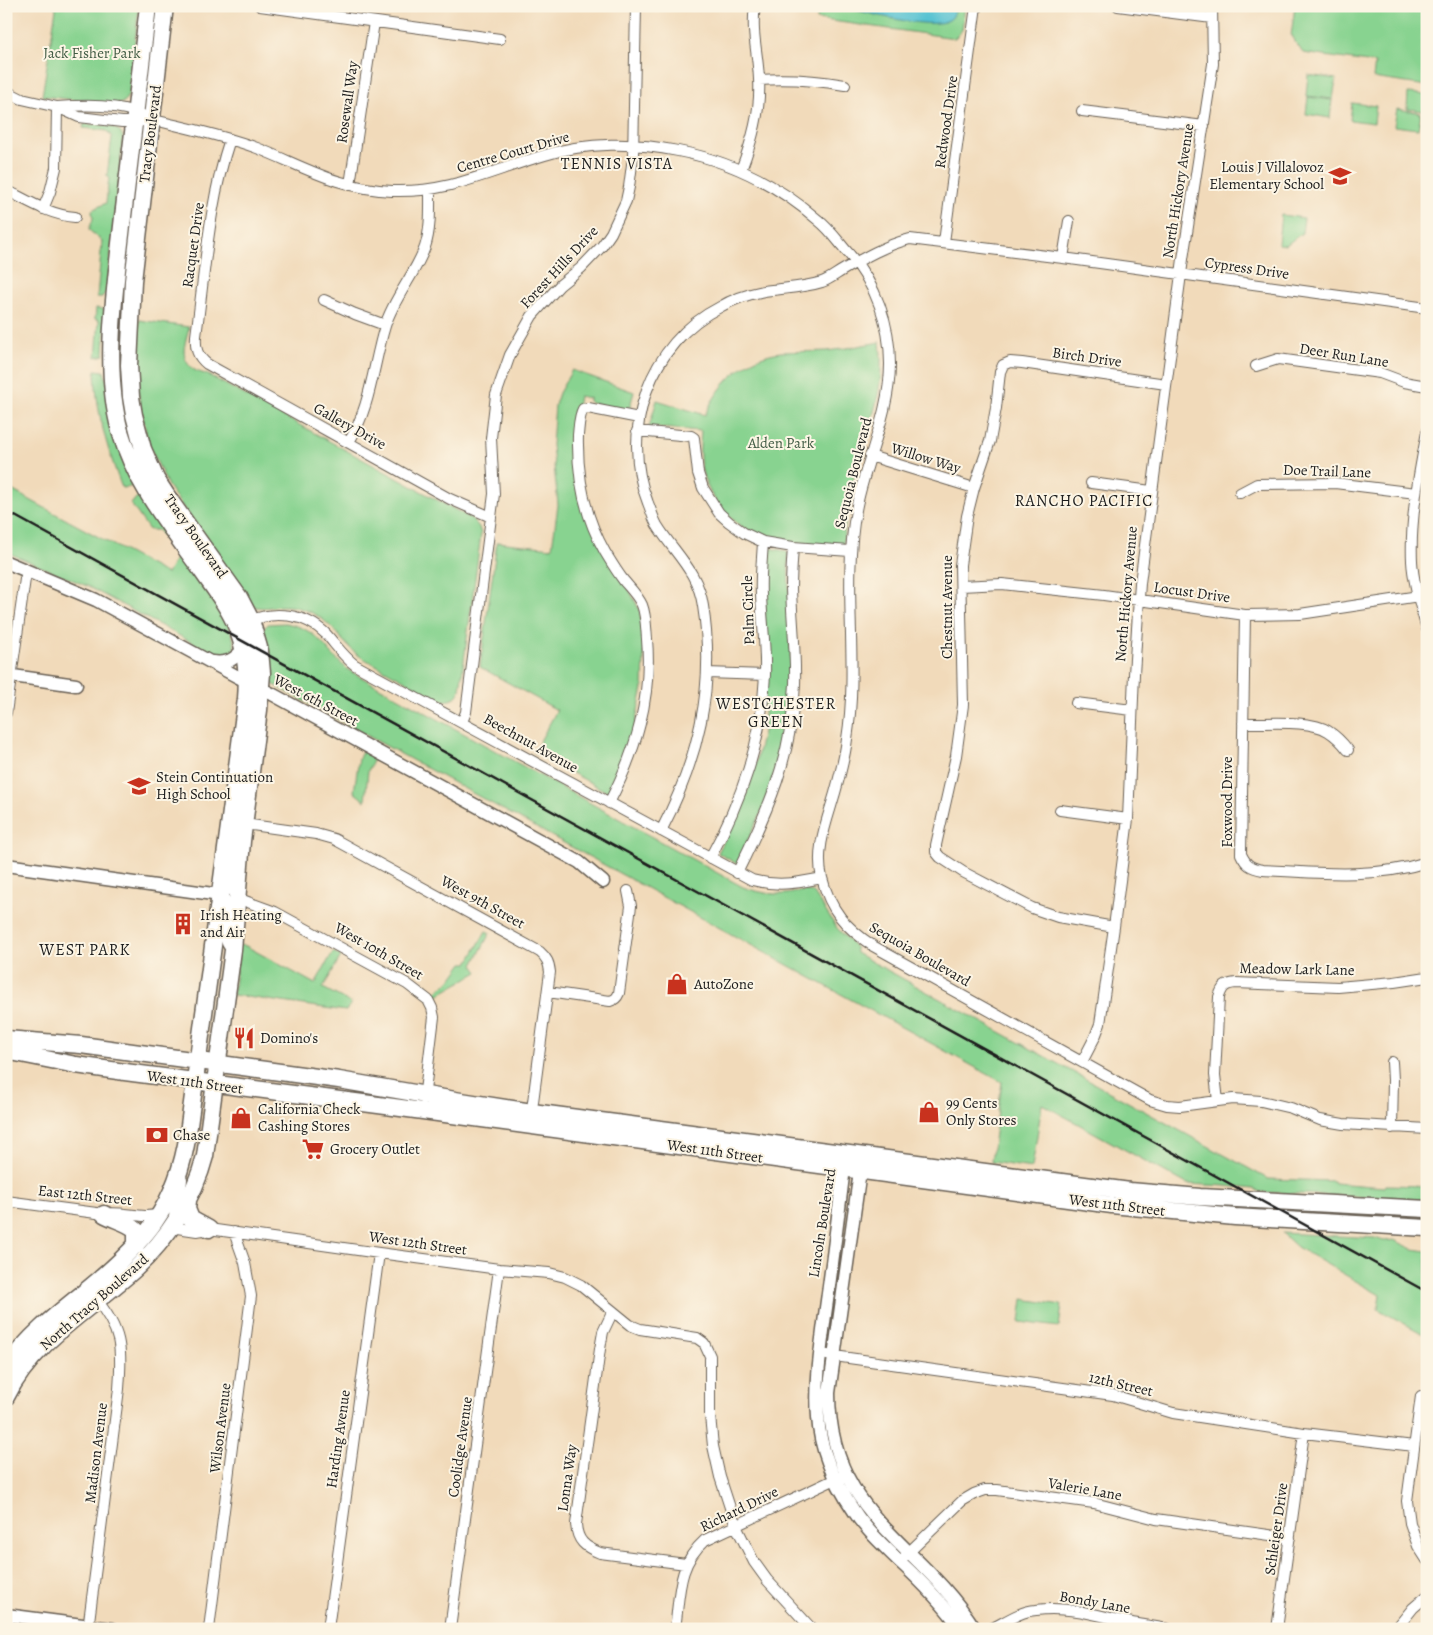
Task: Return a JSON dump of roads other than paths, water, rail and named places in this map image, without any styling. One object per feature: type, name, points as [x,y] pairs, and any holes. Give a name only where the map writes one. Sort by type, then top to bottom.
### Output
[{"type":"main road","name":"Tracy Boulevard","points":[[148,6],[114,313],[112,376],[116,413],[131,461],[150,500],[217,592],[244,624],[260,651],[254,685],[233,950],[218,1064]]},
{"type":"main road","name":"Tracy Boulevard","points":[[165,6],[131,309],[129,365],[134,415],[143,449],[159,483],[239,597],[244,624],[244,648],[254,685],[246,698],[198,1061]]},
{"type":"main road","name":"West 11th Street","points":[[6,1039],[62,1043],[374,1086],[423,1103]]},
{"type":"main road","name":"West 11th Street","points":[[6,1051],[86,1067],[195,1082],[423,1103],[852,1170],[1171,1212],[1269,1220],[1427,1228]]},
{"type":"main road","name":"North Tracy Boulevard","points":[[6,1368],[38,1330],[93,1294],[124,1278],[144,1260],[164,1223],[182,1163],[198,1061]]},
{"type":"main road","name":"North Tracy Boulevard","points":[[6,1398],[22,1370],[38,1350],[93,1294],[136,1246],[188,1201],[204,1161],[218,1064]]},
{"type":"main road","name":"West 11th Street","points":[[531,1119],[857,1154],[1164,1194],[1427,1209]]},
{"type":"main road","points":[[188,1201],[187,1209],[191,1219],[209,1229]]},
{"type":"main road","points":[[104,1214],[136,1230],[136,1246]]},
{"type":"street","points":[[260,6],[500,39]]},
{"type":"street","name":"Forest Hills Drive","points":[[462,722],[466,712],[492,517],[494,494],[492,426],[496,395],[515,344],[532,316],[560,285],[592,257],[611,234],[620,216],[630,188],[633,146],[636,6]]},
{"type":"street","points":[[741,170],[753,135],[758,109],[759,80],[753,31],[755,6]]},
{"type":"street","name":"Redwood Drive","points":[[944,242],[976,6]]},
{"type":"street","points":[[1118,6],[1212,18]]},
{"type":"street","name":"North Hickory Avenue","points":[[1082,1062],[1100,1024],[1128,819],[1132,710],[1140,600],[1151,491],[1213,64],[1212,6]]},
{"type":"street","name":"Rosewall Way","points":[[350,185],[374,22]]},
{"type":"street","points":[[759,80],[785,78],[825,81],[845,85]]},
{"type":"street","name":"Centre Court Drive","points":[[6,91],[22,99],[57,107],[80,105],[230,139],[268,153],[320,176],[366,189],[394,191],[430,190],[468,181],[546,154],[568,149],[592,146],[633,146],[674,150],[700,156],[741,170],[788,196],[820,221],[857,263]]},
{"type":"street","points":[[43,209],[50,192],[56,168],[57,107]]},
{"type":"street","points":[[1082,111],[1204,126]]},
{"type":"street","name":"Racquet Drive","points":[[198,356],[195,347],[196,336],[214,198],[230,139]]},
{"type":"street","points":[[6,190],[43,209],[75,217]]},
{"type":"street","points":[[349,442],[358,428],[365,410],[386,325],[393,307],[425,246],[429,229],[430,190]]},
{"type":"street","points":[[1063,258],[1069,221]]},
{"type":"street","name":"Cypress Drive","points":[[857,263],[892,243],[910,239],[944,242],[1427,308]]},
{"type":"street","points":[[661,831],[678,796],[693,758],[703,712],[707,673],[703,606],[698,588],[685,562],[656,524],[638,473],[637,431],[645,396],[662,360],[679,338],[694,323],[719,307],[742,297],[763,291],[808,286],[826,281],[857,263]]},
{"type":"street","name":"Sequoia Boulevard","points":[[857,263],[876,295],[886,332],[890,364],[886,402],[856,509],[850,552],[849,580],[853,661],[851,710],[843,763],[821,843],[820,865],[822,878],[837,914],[854,933],[873,946],[1150,1100],[1167,1106],[1233,1099],[1261,1100],[1291,1108],[1320,1120],[1343,1124],[1427,1130]]},
{"type":"street","points":[[324,300],[386,325]]},
{"type":"street","name":"Gallery Drive","points":[[198,356],[207,364],[450,499],[492,517]]},
{"type":"street","name":"Deer Run Lane","points":[[1256,366],[1278,359],[1380,373],[1404,382],[1427,386]]},
{"type":"street","name":"Birch Drive","points":[[1003,365],[1010,362],[1022,363],[1166,384]]},
{"type":"street","name":"Chestnut Avenue","points":[[1003,365],[1000,372],[990,441],[974,488],[967,516],[960,565],[963,705],[956,756],[936,852],[940,857],[963,872],[1032,908],[1058,917],[1114,927]]},
{"type":"street","points":[[609,803],[627,766],[640,727],[647,690],[648,646],[646,619],[642,605],[604,551],[590,520],[581,486],[578,428],[583,409],[588,408],[639,418]]},
{"type":"street","points":[[637,431],[691,436],[694,438],[698,473],[703,488],[710,501],[729,522],[744,533],[763,542],[793,547],[850,552]]},
{"type":"street","points":[[1427,432],[1416,493],[1412,534],[1412,563],[1427,629]]},
{"type":"street","name":"Willow Way","points":[[870,456],[974,488]]},
{"type":"street","points":[[1091,483],[1151,491]]},
{"type":"street","name":"Doe Trail Lane","points":[[1240,493],[1256,484],[1335,483],[1416,493]]},
{"type":"street","name":"Palm Circle","points":[[710,858],[728,826],[745,782],[760,725],[765,675],[761,585],[763,542]]},
{"type":"street","points":[[737,873],[770,804],[786,750],[795,684],[795,636],[792,589],[793,547]]},
{"type":"street","name":"West 6th Street","points":[[6,562],[96,600],[579,862],[603,882]]},
{"type":"street","points":[[6,713],[9,675],[25,579],[28,571]]},
{"type":"street","name":"Locust Drive","points":[[961,586],[1002,584],[1140,600],[1245,615],[1300,614],[1419,596]]},
{"type":"street","name":"Beechnut Avenue","points":[[244,624],[261,617],[283,615],[310,622],[324,632],[341,653],[355,664],[752,880],[769,884],[789,885],[822,878]]},
{"type":"street","name":"Foxwood Drive","points":[[1245,615],[1241,854],[1244,862],[1251,868],[1263,870],[1337,874],[1383,872],[1427,862]]},
{"type":"street","points":[[208,662],[228,662],[235,658],[244,648]]},
{"type":"street","points":[[707,673],[765,675]]},
{"type":"street","points":[[9,675],[76,685]]},
{"type":"street","points":[[1076,703],[1132,710]]},
{"type":"street","points":[[1243,723],[1310,724],[1326,729],[1338,738],[1348,750]]},
{"type":"street","points":[[238,767],[242,784],[239,818],[244,824]]},
{"type":"street","points":[[1060,810],[1128,819]]},
{"type":"street","name":"West 9th Street","points":[[244,824],[316,834],[334,839],[540,952],[546,958],[550,965],[548,992],[531,1119]]},
{"type":"street","points":[[227,846],[232,857],[230,889],[237,898]]},
{"type":"street","points":[[6,865],[220,895],[226,902],[227,941],[233,950]]},
{"type":"street","points":[[548,992],[610,1001],[617,997],[631,906],[628,891]]},
{"type":"street","name":"West 10th Street","points":[[237,898],[275,912],[407,984],[428,1000],[434,1017],[423,1103]]},
{"type":"street","name":"Meadow Lark Lane","points":[[1218,1100],[1215,1075],[1219,997],[1221,988],[1227,984],[1338,987],[1427,977]]},
{"type":"street","points":[[1392,1062],[1392,1128]]},
{"type":"street","name":"Lincoln Boulevard","points":[[857,1154],[852,1170],[820,1354],[817,1393],[822,1445],[840,1477],[884,1529],[961,1629]]},
{"type":"street","name":"Lincoln Boulevard","points":[[840,1477],[829,1415],[829,1393],[852,1170]]},
{"type":"street","name":"East 12th Street","points":[[6,1201],[104,1214],[114,1212],[197,1231],[209,1229]]},
{"type":"street","name":"West 12th Street","points":[[209,1229],[499,1269],[549,1273],[565,1277],[581,1285],[613,1311]]},
{"type":"street","name":"Wilson Avenue","points":[[209,1629],[251,1296],[245,1264],[234,1232]]},
{"type":"street","name":"Harding Avenue","points":[[328,1629],[379,1253]]},
{"type":"street","name":"Coolidge Avenue","points":[[450,1629],[499,1269]]},
{"type":"street","name":"Madison Avenue","points":[[89,1627],[122,1357],[115,1327],[93,1294]]},
{"type":"street","points":[[613,1311],[640,1330],[697,1338],[704,1343],[710,1356],[710,1416],[713,1446],[720,1477],[736,1526],[754,1562],[767,1580],[812,1629]]},
{"type":"street","name":"Lonna Way","points":[[613,1311],[603,1332],[600,1349],[576,1533],[580,1541],[600,1553],[686,1564]]},
{"type":"street","name":"12th Street","points":[[820,1354],[1113,1395],[1173,1413],[1304,1433],[1414,1446]]},
{"type":"street","points":[[1421,1396],[1407,1501],[1410,1523],[1418,1546],[1427,1560]]},
{"type":"street","name":"Schleiger Drive","points":[[1277,1629],[1304,1433]]},
{"type":"street","name":"Richard Drive","points":[[675,1629],[681,1581],[686,1564],[694,1550],[705,1540],[840,1477]]},
{"type":"street","name":"Valerie Lane","points":[[904,1557],[962,1501],[985,1490],[1094,1503],[1156,1519],[1290,1538]]},
{"type":"street","name":"Lincoln Boulevard","points":[[904,1557],[948,1593],[975,1629]]},
{"type":"street","points":[[1396,1629],[1413,1608],[1427,1596]]},
{"type":"street","name":"Bondy Lane","points":[[990,1629],[1022,1613],[1056,1609],[1087,1613],[1168,1629]]},
{"type":"street","points":[[6,1615],[114,1629]]},
{"type":"water","points":[[841,6],[956,6],[953,16],[949,20],[940,23],[928,23],[896,19]]},
{"type":"railway","points":[[6,511],[1427,1292]]},
{"type":"place","name":"Louis J Villalovoz Elementary School","points":[[1340,176]]},
{"type":"place","name":"Stein Continuation High School","points":[[139,786]]},
{"type":"place","name":"Irish Heating and Air","points":[[183,924]]},
{"type":"place","name":"AutoZone","points":[[677,984]]},
{"type":"place","name":"Domino's","points":[[244,1038]]},
{"type":"place","name":"99 Cents Only Stores","points":[[929,1112]]},
{"type":"place","name":"California Check Cashing Stores","points":[[241,1118]]},
{"type":"place","name":"Chase","points":[[157,1135]]},
{"type":"place","name":"Grocery Outlet","points":[[313,1149]]},
{"type":"district","name":"TENNIS VISTA","points":[[617,163]]},
{"type":"district","name":"RANCHO PACIFIC","points":[[1084,500]]},
{"type":"district","name":"WESTCHESTER GREEN","points":[[776,712]]},
{"type":"district","name":"WEST PARK","points":[[85,949]]},
{"type":"park label","name":"Jack Fisher Park","points":[[92,53]]},
{"type":"park label","name":"Alden Park","points":[[781,443]]}]
